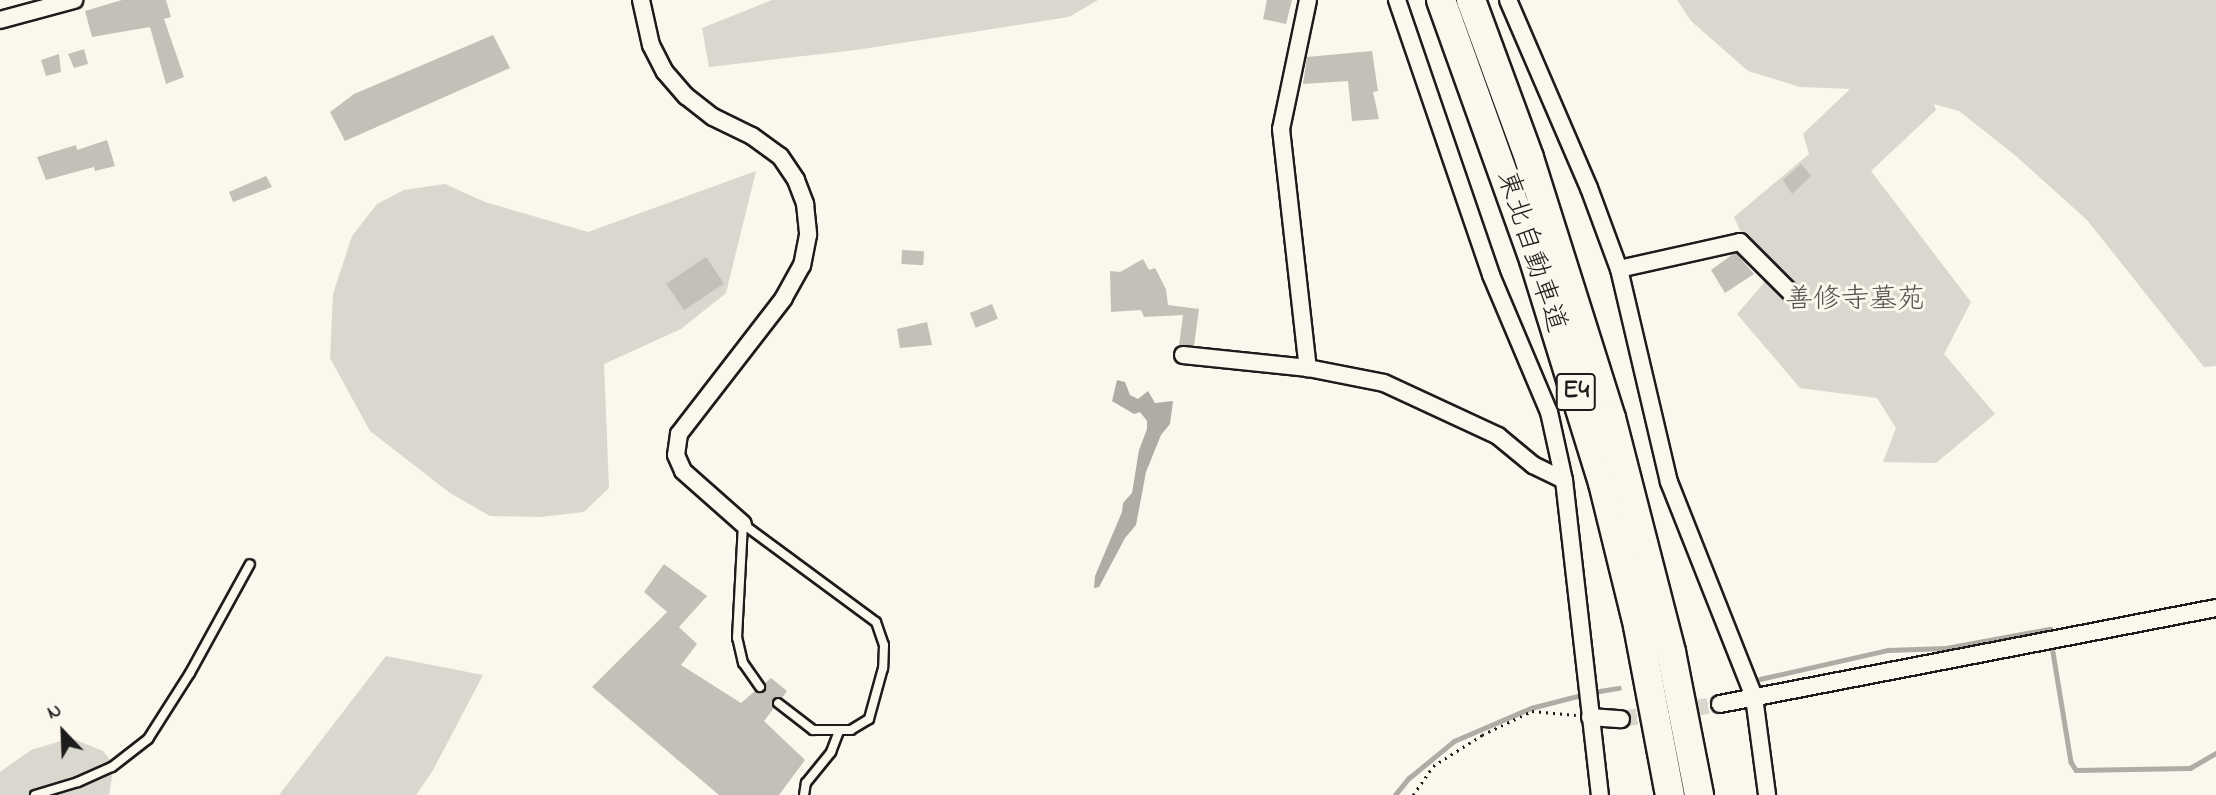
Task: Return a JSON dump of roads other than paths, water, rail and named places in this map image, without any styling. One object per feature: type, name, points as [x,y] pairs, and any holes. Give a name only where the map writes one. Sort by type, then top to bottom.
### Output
[{"type":"highway","name":"東北自動車道","points":[[1441,0],[1534,260],[1603,483],[1638,625],[1670,795]]},
{"type":"highway","name":"東北自動車道","points":[[1471,0],[1538,184],[1611,418],[1671,652],[1699,795]]},
{"type":"highway","points":[[1603,483],[1603,541],[1639,700],[1653,795]]},
{"type":"street","points":[[0,20],[74,0]]},
{"type":"street","points":[[641,0],[651,45],[665,72],[686,96],[713,117],[752,136],[780,156],[796,180],[805,204],[808,235],[802,265],[784,298],[679,434],[676,455],[683,471],[743,524]]},
{"type":"street","points":[[1308,0],[1281,129],[1308,368]]},
{"type":"street","points":[[1397,0],[1491,275],[1549,412],[1564,480],[1600,795]]},
{"type":"street","points":[[1508,0],[1589,188],[1619,269],[1669,482],[1754,697],[1767,795]]},
{"type":"street","points":[[1619,269],[1740,242],[1790,292]]},
{"type":"street","points":[[1183,355],[1308,368],[1384,383],[1498,436],[1533,464],[1564,480]]},
{"type":"street","points":[[1720,704],[1985,652],[2097,634],[2216,608]]},
{"type":"street","points":[[1590,717],[1622,719]]},
{"type":"lane","points":[[743,524],[737,638],[743,663],[760,687]]},
{"type":"lane","points":[[743,524],[876,622],[884,645],[883,668],[869,719],[851,730],[814,730],[778,703]]},
{"type":"lane","points":[[34,795],[78,782],[112,767],[148,739],[190,673],[250,564]]},
{"type":"lane","points":[[804,795],[806,783],[831,751],[839,731]]},
{"type":"waterway","points":[[1760,679],[1888,650],[1946,648],[2050,629]]},
{"type":"waterway","points":[[2053,652],[2071,762],[2076,770],[2190,768],[2216,753]]},
{"type":"waterway","points":[[1593,692],[1619,688]]},
{"type":"waterway","points":[[1395,795],[1409,778],[1454,741],[1531,708],[1585,694]]},
{"type":"tunnel","points":[[1621,719],[1720,704]]},
{"type":"park label","name":"善修寺墓苑","points":[[1855,301]]}]
